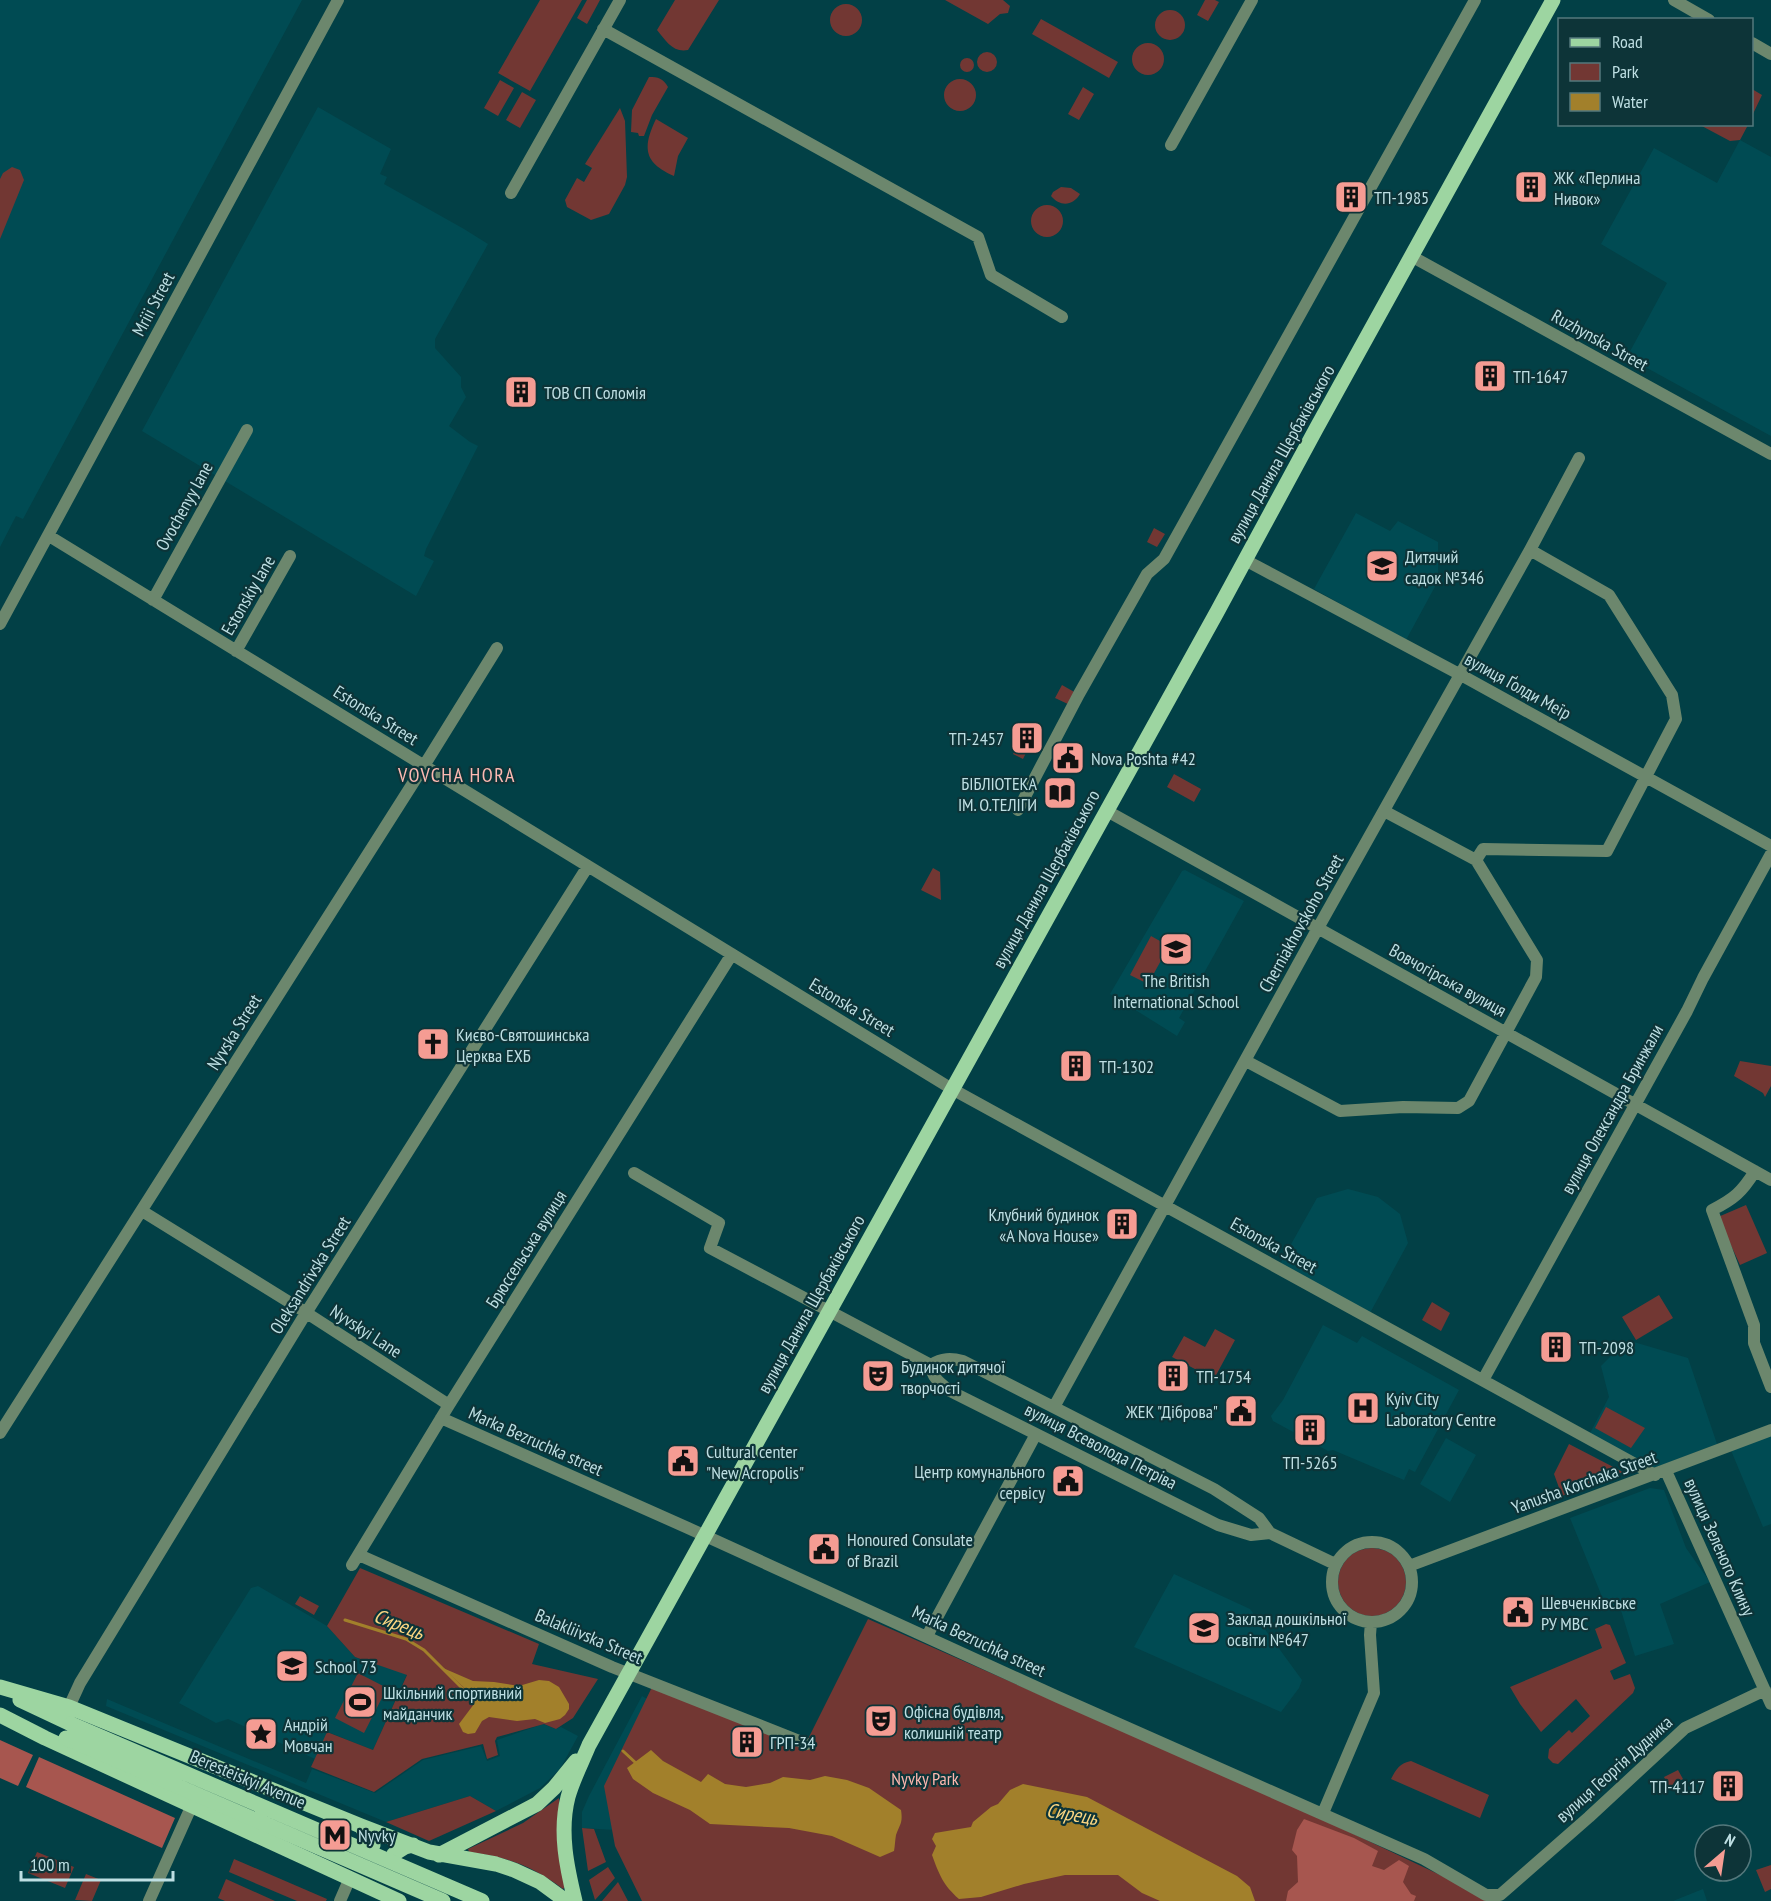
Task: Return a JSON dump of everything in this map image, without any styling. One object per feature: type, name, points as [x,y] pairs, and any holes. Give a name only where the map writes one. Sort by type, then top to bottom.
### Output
[{"type":"main road","name":"вулиця Данила Щербаківського","points":[[575,1901],[566,1862],[565,1813],[573,1782],[589,1745],[1553,0]]},
{"type":"main road","name":"Beresteiskyi Avenue","points":[[0,1687],[69,1707],[361,1827],[439,1855],[496,1864],[514,1870],[540,1882],[566,1901]]},
{"type":"main road","name":"Beresteiskyi Avenue","points":[[0,1691],[69,1731],[443,1901]]},
{"type":"main road","name":"Beresteiskyi Avenue","points":[[0,1714],[69,1731],[482,1901]]},
{"type":"main road","name":"Beresteiskyi Avenue","points":[[0,1714],[45,1738],[192,1805],[352,1874],[400,1901]]},
{"type":"main road","name":"вулиця Данила Щербаківського","points":[[439,1855],[537,1804],[554,1788],[589,1745]]},
{"type":"main road","points":[[361,1827],[373,1845]]},
{"type":"main road","points":[[394,1854],[405,1846],[413,1845]]},
{"type":"main road","points":[[386,1879],[388,1886],[400,1901]]},
{"type":"street","name":"Mriii Street","points":[[0,624],[338,0]]},
{"type":"street","points":[[511,193],[620,0]]},
{"type":"street","points":[[1171,145],[1252,0]]},
{"type":"street","points":[[1018,810],[1079,694],[1147,574],[1164,559],[1475,0]]},
{"type":"street","points":[[1674,0],[1706,18]]},
{"type":"street","points":[[603,29],[978,237],[991,276],[1062,317]]},
{"type":"street","points":[[1753,44],[1771,54]]},
{"type":"street","name":"Ruzhynska Street","points":[[1412,256],[1771,454]]},
{"type":"street","name":"Ovochenyy lane","points":[[153,600],[247,430]]},
{"type":"street","name":"Cherniakhovskoho Street","points":[[1054,1407],[1580,458]]},
{"type":"street","name":"Estonska Street","points":[[49,536],[952,1089],[1483,1380],[1661,1473]]},
{"type":"street","points":[[1476,860],[1483,849],[1607,851],[1676,719],[1671,695],[1609,595],[1530,550]]},
{"type":"street","name":"Estonskiy lane","points":[[237,651],[290,556]]},
{"type":"street","name":"вулиця Ґолди Меїр","points":[[1245,560],[1461,675],[1771,846]]},
{"type":"street","name":"Nyvska Street","points":[[0,1433],[497,648]]},
{"type":"street","points":[[1246,1061],[1340,1111],[1403,1107],[1458,1107],[1469,1101],[1536,977],[1537,960],[1476,860],[1384,810]]},
{"type":"street","name":"Вовчогірська вулиця","points":[[1107,811],[1771,1180]]},
{"type":"street","name":"вулиця Олександра Бринжали","points":[[1483,1380],[1771,854]]},
{"type":"street","name":"Oleksandrivska Street","points":[[69,1707],[86,1673],[306,1313],[588,866]]},
{"type":"street","name":"Брюссельська вулиця","points":[[356,1560],[449,1405],[732,954]]},
{"type":"street","points":[[1755,1171],[1746,1187],[1736,1197],[1712,1210],[1754,1325],[1754,1343],[1771,1387]]},
{"type":"street","name":"вулиця Всеволода Петріва","points":[[634,1173],[720,1223],[710,1248],[931,1365]]},
{"type":"street","name":"Nyvskyi Lane","points":[[142,1211],[449,1405]]},
{"type":"street","name":"вулиця Всеволода Петріва","points":[[931,1365],[950,1358],[963,1361],[1214,1489],[1259,1518],[1270,1533],[1335,1564]]},
{"type":"street","name":"вулиця Всеволода Петріва","points":[[931,1365],[931,1371],[938,1383],[950,1391],[1218,1525],[1251,1535],[1270,1533]]},
{"type":"street","name":"Marka Bezruchka street","points":[[441,1418],[1058,1697],[1424,1859],[1486,1895],[1500,1895]]},
{"type":"street","name":"Yanusha Korchaka Street","points":[[1409,1566],[1771,1430]]},
{"type":"street","points":[[927,1636],[1036,1434]]},
{"type":"street","name":"вулиця Зеленого Клину","points":[[1661,1473],[1771,1704]]},
{"type":"street","points":[[1374,1541],[1395,1549],[1409,1566],[1412,1588],[1404,1606],[1389,1618],[1371,1622],[1359,1620],[1340,1607],[1334,1597],[1331,1586],[1335,1564],[1343,1554],[1362,1542],[1374,1541]]},
{"type":"street","name":"Balakliivska Street","points":[[356,1560],[807,1744]]},
{"type":"street","points":[[1323,1813],[1374,1693],[1371,1622]]},
{"type":"street","name":"вулиця Георгія Дудника","points":[[1500,1895],[1685,1728],[1766,1690]]},
{"type":"street","points":[[149,1901],[192,1805]]},
{"type":"street","points":[[340,1901],[352,1874]]},
{"type":"shaded area","points":[[0,0],[302,0],[23,519],[16,516],[0,547]]},
{"type":"shaded area","points":[[318,107],[391,149],[380,174],[387,177],[384,184],[488,244],[435,339],[435,348],[461,377],[461,387],[466,397],[449,426],[478,446],[426,549],[424,556],[434,561],[416,596],[142,431]]},
{"type":"shaded area","points":[[1740,140],[1771,157],[1771,436],[1627,357],[1667,283],[1601,244],[1654,148],[1717,183]]},
{"type":"shaded area","name":"Дитячий садок №346","points":[[1356,513],[1390,531],[1398,521],[1438,542],[1438,581],[1406,640],[1314,589]]},
{"type":"shaded area","name":"The British International School","points":[[1185,870],[1244,901],[1179,1018],[1185,1022],[1177,1036],[1110,994],[1182,871]]},
{"type":"shaded area","points":[[1348,1189],[1378,1197],[1400,1214],[1408,1243],[1370,1313],[1280,1264],[1317,1198]]},
{"type":"shaded area","name":"Kyiv City Laboratory Centre","points":[[1323,1325],[1357,1343],[1362,1336],[1459,1390],[1415,1472],[1409,1469],[1404,1480],[1333,1450],[1328,1451],[1273,1421],[1271,1416],[1283,1400]]},
{"type":"shaded area","points":[[1627,1340],[1688,1358],[1717,1444],[1654,1468],[1589,1435],[1609,1397],[1601,1366]]},
{"type":"shaded area","points":[[1771,1432],[1771,1524],[1763,1527],[1730,1448]]},
{"type":"shaded area","points":[[1446,1438],[1476,1455],[1450,1502],[1420,1484]]},
{"type":"shaded area","points":[[1650,1488],[1664,1490],[1686,1548],[1710,1582],[1660,1604],[1674,1644],[1635,1656],[1620,1607],[1607,1609],[1570,1518]]},
{"type":"shaded area","name":"Заклад дошкільної освіти №647","points":[[1174,1574],[1250,1609],[1302,1680],[1299,1688],[1281,1712],[1134,1647]]},
{"type":"shaded area","name":"School 73","points":[[258,1586],[327,1626],[355,1657],[407,1674],[373,1750],[328,1732],[315,1759],[228,1719],[216,1723],[179,1703],[251,1588]]},
{"type":"shaded area","points":[[642,1696],[657,1705],[615,1830],[582,1828],[582,1812],[589,1796]]},
{"type":"shaded area","points":[[107,1699],[306,1783],[312,1769],[375,1793],[423,1760],[481,1746],[487,1761],[500,1756],[497,1740],[543,1724],[556,1729],[561,1727],[578,1736],[560,1769],[540,1788],[496,1811],[470,1796],[386,1822],[106,1706]]},
{"type":"shaded area","points":[[0,1740],[33,1755],[18,1786],[0,1778]]},
{"type":"shaded area","points":[[39,1757],[175,1818],[162,1848],[26,1787]]},
{"type":"shaded area","points":[[1304,1819],[1354,1838],[1378,1851],[1372,1866],[1384,1870],[1399,1860],[1409,1866],[1403,1882],[1411,1894],[1416,1896],[1414,1901],[1286,1901],[1288,1891],[1298,1882],[1297,1856],[1292,1850],[1297,1830]]},
{"type":"shaded area","points":[[1703,1889],[1707,1901],[1673,1901]]},
{"type":"green space","points":[[540,0],[582,0],[530,91],[498,73]]},
{"type":"green space","points":[[587,0],[600,0],[587,24],[577,18]]},
{"type":"green space","points":[[675,0],[719,0],[688,50],[674,48],[657,30]]},
{"type":"green space","points":[[945,0],[1003,0],[1010,6],[1008,13],[1000,14],[988,24]]},
{"type":"green space","points":[[1205,0],[1219,2],[1208,21],[1197,15]]},
{"type":"green space","points":[[846,4],[857,9],[862,20],[857,31],[846,36],[835,31],[830,20],[835,9]]},
{"type":"green space","points":[[1170,10],[1181,14],[1185,25],[1181,36],[1170,40],[1159,36],[1155,25],[1159,14]]},
{"type":"green space","points":[[1041,19],[1118,62],[1109,78],[1032,34]]},
{"type":"green space","points":[[1148,43],[1159,48],[1164,59],[1159,70],[1148,75],[1137,70],[1132,59],[1137,48]]},
{"type":"green space","points":[[987,52],[994,55],[997,62],[994,69],[987,72],[980,69],[977,62],[980,55]]},
{"type":"green space","points":[[967,58],[972,60],[974,65],[972,70],[967,72],[962,70],[960,65],[962,60]]},
{"type":"green space","points":[[649,77],[660,79],[668,87],[652,115],[644,136],[639,136],[638,133],[631,132],[632,110]]},
{"type":"green space","points":[[960,79],[971,84],[976,95],[971,106],[960,111],[949,106],[944,95],[949,84]]},
{"type":"green space","points":[[500,80],[514,88],[498,116],[484,108]]},
{"type":"green space","points":[[1083,87],[1094,94],[1079,120],[1068,114]]},
{"type":"green space","points":[[1753,90],[1762,95],[1753,114]]},
{"type":"green space","points":[[522,92],[536,100],[520,128],[506,120]]},
{"type":"green space","points":[[620,108],[625,121],[627,177],[625,185],[609,214],[591,220],[567,207],[565,200],[577,178],[584,182],[592,168],[585,164]]},
{"type":"green space","points":[[656,119],[688,138],[678,156],[674,176],[657,166],[648,154],[649,138]]},
{"type":"green space","points":[[1702,126],[1747,126],[1740,140],[1730,141]]},
{"type":"green space","points":[[12,167],[20,170],[24,180],[0,239],[0,179],[3,173]]},
{"type":"green space","points":[[1061,187],[1071,188],[1080,194],[1070,203],[1058,202],[1051,196]]},
{"type":"green space","points":[[1047,205],[1058,210],[1063,221],[1058,232],[1047,237],[1036,232],[1031,221],[1036,210]]},
{"type":"green space","points":[[1154,528],[1165,534],[1157,547],[1147,542]]},
{"type":"green space","points":[[1062,685],[1076,693],[1070,705],[1055,698]]},
{"type":"green space","points":[[1020,741],[1029,747],[1023,759],[1013,754]]},
{"type":"green space","points":[[1174,774],[1201,789],[1194,802],[1167,787]]},
{"type":"green space","points":[[933,868],[940,872],[941,900],[921,890]]},
{"type":"green space","points":[[1151,936],[1169,946],[1148,984],[1130,975]]},
{"type":"green space","points":[[1740,1061],[1771,1066],[1771,1086],[1765,1097],[1763,1093],[1734,1076]]},
{"type":"green space","points":[[1746,1205],[1767,1253],[1740,1265],[1718,1217]]},
{"type":"green space","points":[[1659,1295],[1673,1318],[1636,1340],[1622,1317]]},
{"type":"green space","points":[[1432,1302],[1450,1313],[1441,1331],[1422,1320]]},
{"type":"green space","points":[[1215,1329],[1235,1340],[1214,1379],[1172,1357],[1184,1336],[1205,1347]]},
{"type":"green space","points":[[1606,1407],[1645,1428],[1631,1448],[1595,1428]]},
{"type":"green space","points":[[1569,1444],[1623,1472],[1562,1496],[1554,1474]]},
{"type":"green space","points":[[1372,1548],[1385,1550],[1396,1558],[1404,1569],[1406,1582],[1404,1595],[1396,1606],[1385,1614],[1372,1616],[1359,1614],[1348,1606],[1340,1595],[1338,1582],[1340,1569],[1348,1558],[1359,1550]]},
{"type":"green space","points":[[360,1568],[539,1644],[532,1664],[598,1679],[573,1718],[556,1729],[544,1724],[497,1737],[495,1741],[498,1755],[487,1759],[483,1744],[422,1759],[374,1792],[311,1767],[327,1732],[373,1750],[407,1675],[355,1657],[327,1626]]},
{"type":"green space","points":[[300,1596],[319,1606],[314,1615],[295,1604]]},
{"type":"green space","name":"Nyvky Park","points":[[868,1619],[1322,1819],[1495,1901],[642,1901],[615,1846],[604,1786],[653,1685],[805,1745]]},
{"type":"green space","points":[[1606,1624],[1610,1625],[1626,1663],[1610,1671],[1614,1680],[1630,1674],[1635,1688],[1633,1693],[1558,1764],[1553,1763],[1548,1758],[1549,1749],[1569,1730],[1572,1733],[1590,1716],[1576,1699],[1541,1732],[1510,1687],[1602,1648],[1595,1629]]},
{"type":"green space","points":[[358,1673],[387,1688],[364,1733],[335,1718]]},
{"type":"green space","points":[[1411,1761],[1489,1795],[1480,1818],[1391,1779],[1399,1767]]},
{"type":"green space","points":[[1678,1770],[1683,1779],[1669,1787],[1664,1777]]},
{"type":"green space","points":[[470,1796],[496,1811],[429,1841],[386,1822]]},
{"type":"green space","points":[[559,1798],[565,1887],[563,1889],[518,1863],[469,1852],[468,1849],[523,1823]]},
{"type":"green space","points":[[582,1828],[594,1829],[606,1862],[588,1871]]},
{"type":"green space","points":[[37,1852],[74,1867],[65,1888],[28,1873]]},
{"type":"green space","points":[[234,1859],[327,1899],[326,1901],[297,1901],[229,1872]]},
{"type":"green space","points":[[1771,1865],[1771,1889],[1765,1892],[1756,1870]]},
{"type":"green space","points":[[608,1867],[615,1878],[595,1900],[589,1880]]},
{"type":"green space","points":[[86,1874],[101,1880],[92,1901],[75,1900]]},
{"type":"green space","points":[[226,1879],[275,1901],[225,1901],[218,1898]]},
{"type":"green space","points":[[618,1882],[628,1901],[602,1901]]},
{"type":"water","points":[[443,1668],[473,1681],[519,1686],[539,1680],[549,1681],[559,1687],[569,1704],[569,1709],[560,1719],[545,1723],[535,1719],[517,1721],[489,1717],[482,1721],[475,1733],[468,1734],[463,1732],[459,1724],[474,1704],[473,1696]]},
{"type":"water","points":[[651,1750],[663,1761],[701,1782],[708,1774],[725,1784],[746,1787],[770,1783],[783,1777],[810,1780],[825,1776],[847,1780],[869,1788],[901,1810],[901,1821],[894,1851],[880,1857],[832,1836],[789,1828],[710,1824],[690,1810],[653,1793],[633,1779],[627,1768]]},
{"type":"water","points":[[1023,1784],[1087,1797],[1237,1876],[1250,1887],[1255,1901],[1160,1901],[1142,1893],[1118,1875],[1065,1875],[981,1897],[959,1899],[942,1879],[932,1855],[936,1846],[932,1839],[935,1833],[971,1827],[973,1822],[998,1804],[1010,1790]]},
{"type":"waterway","name":"Сирець","points":[[345,1620],[406,1639],[424,1650],[475,1701]]},
{"type":"waterway","name":"Сирець","points":[[623,1751],[637,1764]]},
{"type":"place","name":"ЖК «Перлина Нивок»","points":[[1531,187]]},
{"type":"place","name":"ТП-1985","points":[[1351,197]]},
{"type":"place","name":"ТП-1647","points":[[1490,376]]},
{"type":"place","name":"ТОВ СП Соломія","points":[[521,392]]},
{"type":"place","name":"Дитячий садок №346","points":[[1382,566]]},
{"type":"place","name":"ТП-2457","points":[[1027,738]]},
{"type":"place","name":"Nova Poshta #42","points":[[1068,758]]},
{"type":"place","name":"БІБЛІОТЕКА ІМ. О.ТЕЛІГИ","points":[[1060,793]]},
{"type":"place","name":"The British International School","points":[[1176,949]]},
{"type":"place","name":"Києво-Святошинська Церква ЕХБ","points":[[433,1044]]},
{"type":"place","name":"ТП-1302","points":[[1076,1066]]},
{"type":"place","name":"Клубний будинок «A Nova House»","points":[[1122,1224]]},
{"type":"place","name":"ТП-2098","points":[[1556,1347]]},
{"type":"place","name":"Будинок дитячої творчості","points":[[878,1376]]},
{"type":"place","name":"ТП-1754","points":[[1173,1376]]},
{"type":"place","name":"Kyiv City Laboratory Centre","points":[[1363,1408]]},
{"type":"place","name":"ЖЕК \"Діброва\"","points":[[1241,1411]]},
{"type":"place","name":"ТП-5265","points":[[1310,1430]]},
{"type":"place","name":"Cultural center \"New Acropolis\"","points":[[683,1461]]},
{"type":"place","name":"Центр комунального сервісу","points":[[1068,1481]]},
{"type":"place","name":"Honoured Consulate of Brazil","points":[[824,1549]]},
{"type":"place","name":"Шевченківське РУ МВС","points":[[1518,1612]]},
{"type":"place","name":"Заклад дошкільної освіти №647","points":[[1204,1628]]},
{"type":"place","name":"School 73","points":[[292,1666]]},
{"type":"place","name":"Шкільний спортивний майданчик","points":[[360,1702]]},
{"type":"place","name":"Офісна будівля, колишній театр","points":[[881,1721]]},
{"type":"place","name":"Андрій Мовчан","points":[[261,1734]]},
{"type":"place","name":"ГРП-34","points":[[747,1742]]},
{"type":"place","name":"ТП-4117","points":[[1728,1786]]},
{"type":"place","name":"Nyvky","points":[[335,1835]]},
{"type":"district","name":"VOVCHA HORA","points":[[457,775]]}]
